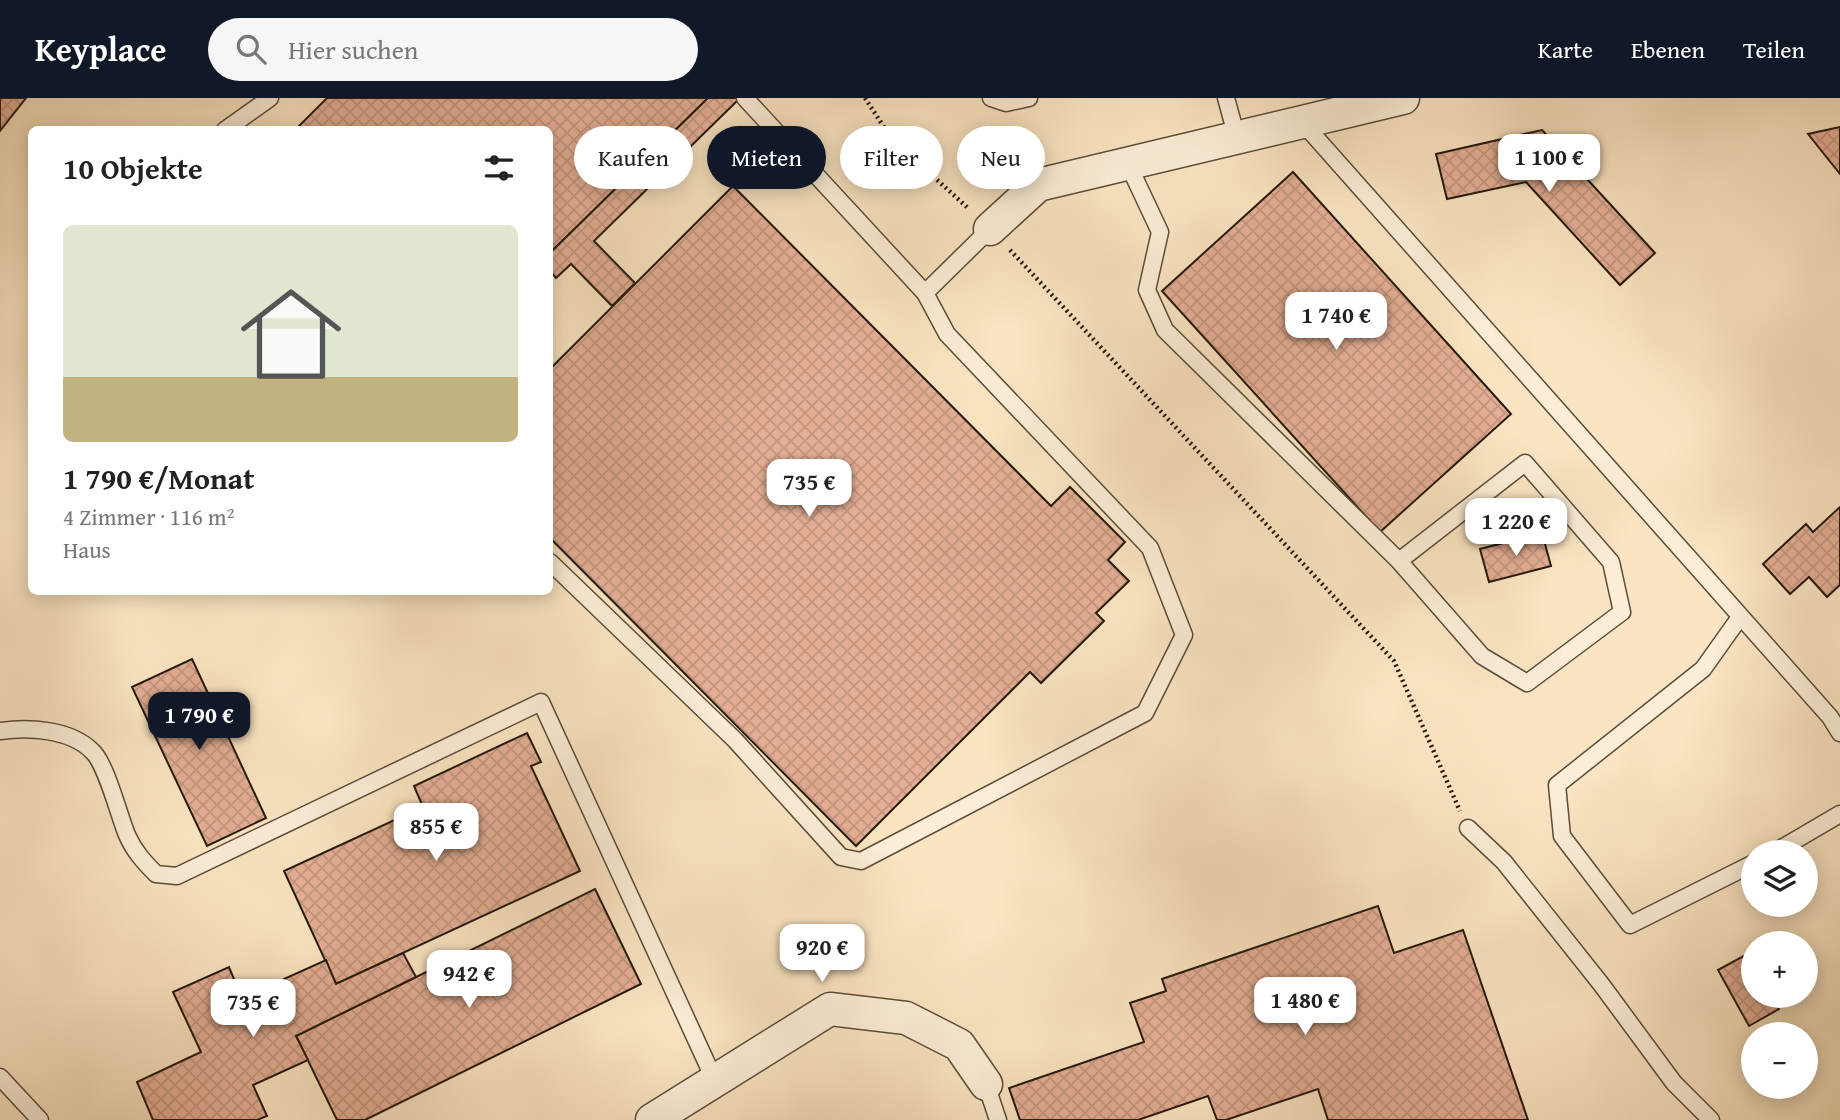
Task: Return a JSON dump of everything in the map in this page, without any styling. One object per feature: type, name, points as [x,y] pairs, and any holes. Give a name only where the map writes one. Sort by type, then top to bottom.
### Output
[{"type":"street","points":[[990,229],[1038,185],[1403,98]]},
{"type":"street","points":[[652,1120],[830,1009],[906,1018],[959,1045],[986,1084]]},
{"type":"lane","points":[[231,126],[270,98]]},
{"type":"lane","points":[[553,565],[735,740],[841,858],[861,861],[1145,713],[1184,635],[1150,548],[947,334],[925,293],[745,98]]},
{"type":"lane","points":[[991,98],[1006,103],[1029,98]]},
{"type":"lane","points":[[1226,98],[1237,138]]},
{"type":"lane","points":[[1302,122],[1740,617],[1835,715],[1840,733]]},
{"type":"lane","points":[[1128,164],[1160,232],[1147,290],[1165,330],[1399,561],[1482,656],[1527,684],[1622,612],[1611,562],[1525,463],[1399,561]]},
{"type":"lane","points":[[925,293],[990,229]]},
{"type":"lane","points":[[1740,617],[1703,669],[1557,785],[1562,836],[1630,925],[1741,870]]},
{"type":"lane","points":[[0,731],[26,728],[70,737],[93,751],[105,775],[127,835],[138,855],[156,874],[177,876],[541,702],[715,1081]]},
{"type":"lane","points":[[1795,840],[1840,814]]},
{"type":"lane","points":[[1468,828],[1504,862],[1601,984],[1674,1083],[1712,1120]]},
{"type":"lane","points":[[0,1077],[40,1120]]},
{"type":"lane","points":[[986,1084],[998,1120]]},
{"type":"path","points":[[865,98],[891,138],[990,229],[1394,661],[1468,828]]},
{"type":"building","points":[[0,98],[26,98],[0,131]]},
{"type":"building","points":[[327,98],[708,98],[679,126],[574,126],[574,189],[615,189],[553,250],[553,126],[299,126]]},
{"type":"building","points":[[708,98],[737,98],[711,126],[707,126],[707,130],[693,144],[693,126],[679,126]]},
{"type":"building","points":[[1840,127],[1840,174],[1808,134]]},
{"type":"building","points":[[1542,130],[1655,253],[1620,285],[1526,182],[1447,199],[1436,154]]},
{"type":"building","points":[[1293,172],[1511,414],[1380,532],[1162,291]]},
{"type":"building","points":[[615,189],[647,189],[594,241],[635,283],[612,306],[571,264],[556,278],[553,274],[553,250]]},
{"type":"building","points":[[730,189],[736,189],[1051,506],[1070,487],[1125,542],[1108,560],[1129,581],[1096,613],[1104,621],[1041,683],[1030,672],[856,846],[553,541],[553,366]]},
{"type":"building","points":[[1840,507],[1840,585],[1827,597],[1809,577],[1790,594],[1763,564],[1806,524],[1813,532]]},
{"type":"building","points":[[1542,533],[1551,566],[1489,582],[1480,549]]},
{"type":"building","points":[[192,659],[266,818],[207,846],[132,687]]},
{"type":"building","points":[[527,733],[541,762],[531,766],[580,871],[336,984],[284,871],[423,807],[414,786]]},
{"type":"building","points":[[595,889],[641,984],[365,1120],[337,1120],[296,1036]]},
{"type":"building","points":[[1378,906],[1394,953],[1463,930],[1528,1120],[1328,1120],[1318,1089],[1226,1120],[1217,1120],[1208,1096],[1138,1120],[1020,1120],[1009,1088],[1144,1042],[1130,1003],[1166,991],[1162,979]]},
{"type":"building","points":[[403,953],[416,977],[296,1036],[308,1060],[253,1085],[267,1116],[257,1120],[153,1120],[137,1082],[201,1052],[173,992],[229,967],[251,1020],[295,1000],[284,979],[326,960],[336,984]]},
{"type":"building","points":[[1741,957],[1741,1008],[1779,1009],[1756,1022],[1747,1022],[1718,970]]}]
